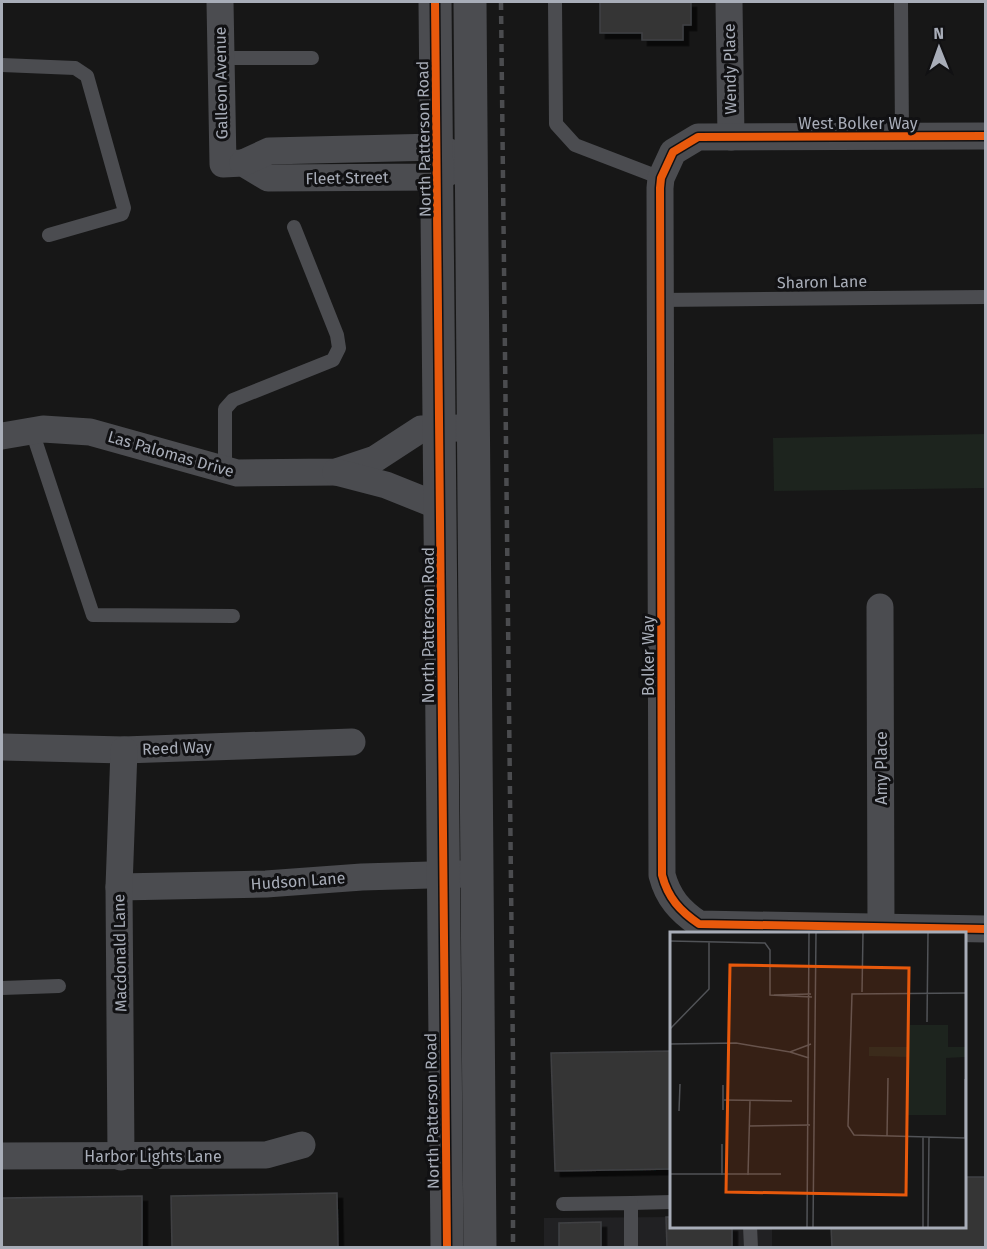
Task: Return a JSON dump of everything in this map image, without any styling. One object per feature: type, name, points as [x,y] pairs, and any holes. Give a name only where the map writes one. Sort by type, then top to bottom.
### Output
[{"type":"street","name":"Galleon Avenue","points":[[220,2],[220,58],[233,164],[269,151],[438,162]]},
{"type":"street","name":"North Patterson Road","points":[[435,2],[447,1248]]},
{"type":"street","points":[[470,2],[480,1248]]},
{"type":"street","name":"Wendy Place","points":[[729,2],[730,137]]},
{"type":"street","name":"West Bolker Way","points":[[730,137],[986,136]]},
{"type":"street","name":"Bolker Way","points":[[730,137],[698,137],[689,140],[673,152],[661,178],[659,300],[662,875],[665,886],[674,904],[699,924],[881,929],[986,929]]},
{"type":"street","points":[[438,162],[472,163]]},
{"type":"street","name":"Las Palomas Drive","points":[[2,436],[43,429],[90,432],[129,441],[237,473],[336,472],[375,459],[421,429],[474,428]]},
{"type":"street","points":[[336,472],[394,488],[441,507]]},
{"type":"street","name":"Amy Place","points":[[880,607],[881,929]]},
{"type":"street","name":"Reed Way","points":[[2,747],[124,750],[352,742]]},
{"type":"street","name":"Macdonald Lane","points":[[121,1157],[119,887],[124,750]]},
{"type":"street","name":"Hudson Lane","points":[[119,887],[266,884],[362,877],[477,874]]},
{"type":"street","name":"Harbor Lights Lane","points":[[2,1156],[266,1155],[302,1145]]},
{"type":"lane","points":[[555,2],[556,124],[575,145],[661,178]]},
{"type":"lane","points":[[902,2],[903,136]]},
{"type":"lane","points":[[220,58],[312,58]]},
{"type":"lane","points":[[2,65],[75,68],[87,76],[124,208],[122,214],[49,235]]},
{"type":"lane","points":[[225,471],[225,410],[233,400],[333,360],[339,348],[337,335],[294,227]]},
{"type":"lane","name":"Sharon Lane","points":[[659,300],[986,297]]},
{"type":"lane","points":[[32,431],[93,615],[233,615]]},
{"type":"lane","points":[[2,988],[59,986]]},
{"type":"lane","points":[[562,1204],[670,1202]]},
{"type":"lane","points":[[631,1203],[631,1248]]},
{"type":"lane","points":[[750,1228],[751,1248]]},
{"type":"shaded area","points":[[985,434],[985,488],[774,491],[773,438]]},
{"type":"shaded area","points":[[670,1217],[670,1228],[772,1228],[772,1247],[544,1247],[544,1218]]},
{"type":"building","points":[[600,2],[691,2],[691,25],[683,25],[683,40],[642,40],[642,33],[600,33]]},
{"type":"building","points":[[670,1051],[670,1169],[555,1171],[551,1053]]},
{"type":"building","points":[[966,1177],[986,1177],[986,1248],[832,1248],[831,1228],[966,1228]]},
{"type":"building","points":[[337,1193],[338,1248],[172,1248],[171,1196]]},
{"type":"building","points":[[142,1196],[142,1248],[2,1248],[2,1198]]},
{"type":"building","points":[[666,1217],[670,1217],[670,1228],[732,1228],[732,1248],[667,1248]]},
{"type":"building","points":[[601,1222],[601,1248],[559,1248],[559,1223]]},
{"type":"railway","points":[[501,2],[513,1059],[513,1248]]},
{"type":"cycle path","points":[[435,2],[447,1248]]},
{"type":"cycle path","points":[[986,136],[698,137],[673,152],[661,178],[660,188],[662,875],[668,891],[681,909],[699,924],[986,929]]}]
